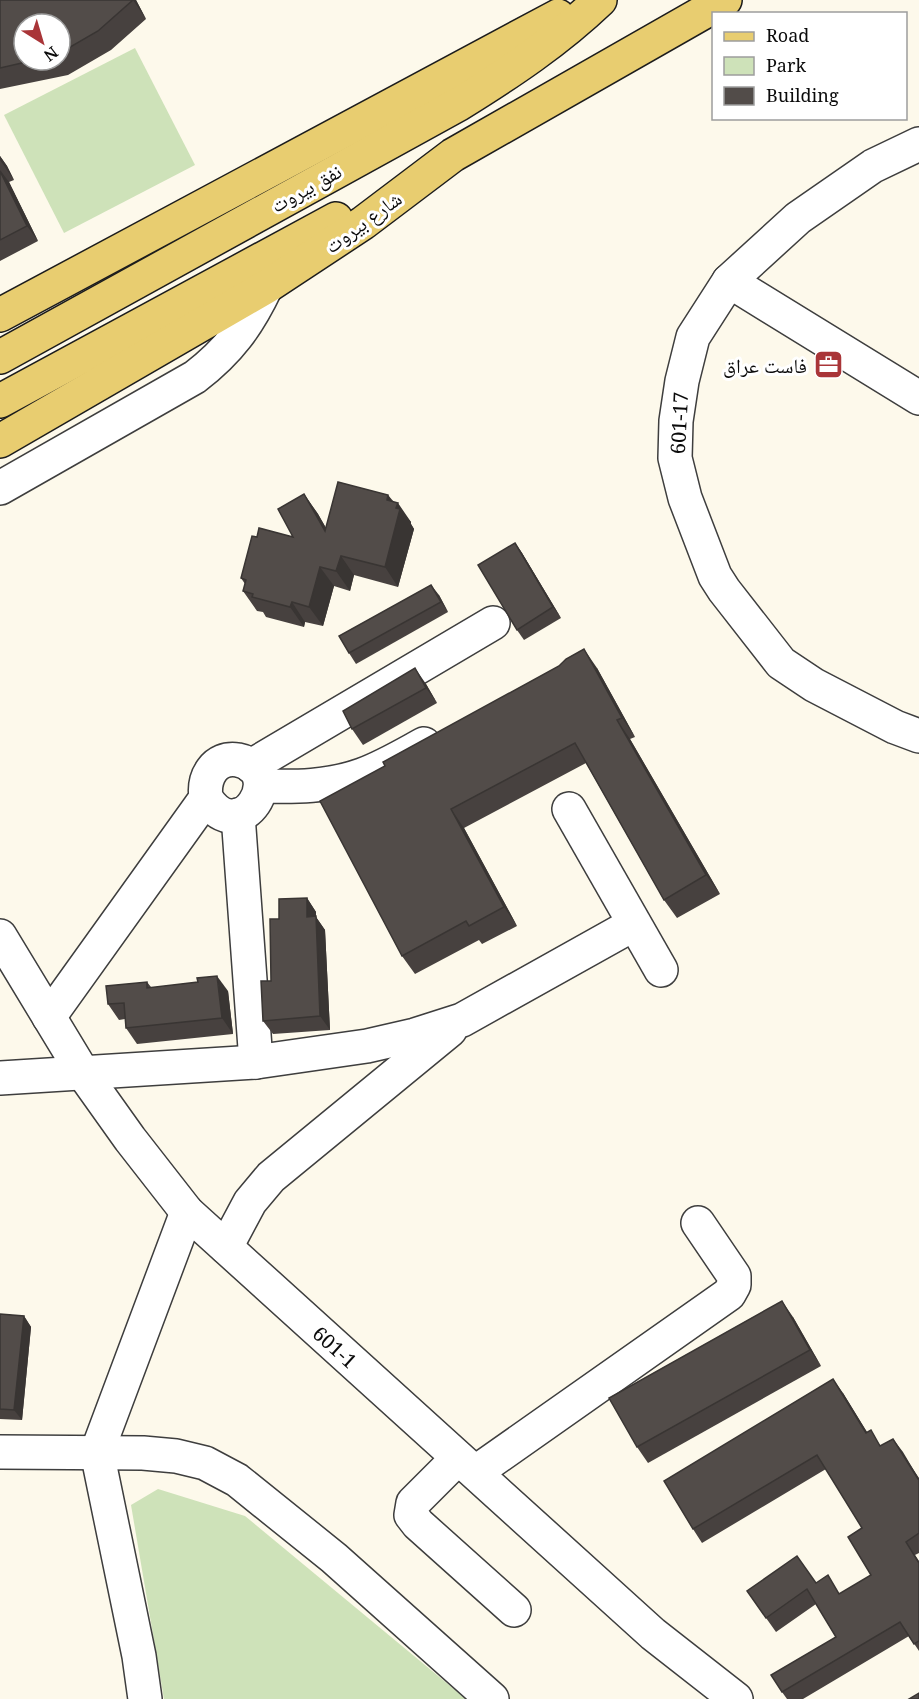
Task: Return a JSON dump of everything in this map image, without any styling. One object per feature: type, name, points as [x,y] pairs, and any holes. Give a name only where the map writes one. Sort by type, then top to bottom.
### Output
[{"type":"main road","points":[[0,315],[589,0]]},
{"type":"main road","name":"نفق بيروت","points":[[0,357],[459,104],[520,66],[577,22],[600,0]]},
{"type":"main road","name":"شارع بيروت","points":[[0,441],[266,288],[363,223],[453,155],[725,0]]},
{"type":"main road","name":"نفق بيروت","points":[[0,401],[453,155]]},
{"type":"street","name":"601-17","points":[[919,144],[873,166],[798,218],[729,281],[693,337],[682,381],[676,421],[675,458],[685,498],[702,545],[724,590],[781,663],[814,685],[895,727],[919,736]]},
{"type":"street","points":[[729,281],[919,398]]},
{"type":"street","points":[[0,488],[195,376],[213,363],[243,330],[266,288]]},
{"type":"street","points":[[256,776],[493,623]]},
{"type":"street","points":[[256,776],[259,796],[247,812],[238,815],[219,812],[206,798],[204,788],[206,777],[212,768],[231,759],[241,761],[256,776],[314,786],[360,776],[382,767],[452,728]]},
{"type":"street","points":[[49,1017],[206,798]]},
{"type":"street","points":[[569,809],[661,970]]},
{"type":"street","points":[[238,815],[256,1062]]},
{"type":"street","points":[[226,1247],[250,1202],[271,1177],[462,1020],[634,924]]},
{"type":"street","name":"601-1","points":[[0,936],[83,1073],[187,1212],[653,1634],[736,1699]]},
{"type":"street","points":[[0,1078],[256,1062],[367,1046],[415,1035],[462,1020]]},
{"type":"street","points":[[136,1695],[139,1656],[97,1452],[187,1212]]},
{"type":"street","points":[[514,1610],[418,1524],[411,1515],[413,1503],[467,1465],[729,1294],[734,1285],[734,1275],[698,1223]]},
{"type":"street","points":[[0,1452],[97,1452],[176,1456],[205,1463],[237,1480],[334,1558],[492,1699]]},
{"type":"green space","points":[[135,48],[195,165],[64,233],[4,115]]},
{"type":"green space","points":[[158,1489],[245,1516],[466,1699],[164,1699],[131,1505]]},
{"type":"building","points":[[0,0],[133,0],[98,31],[72,46],[72,12],[12,12],[12,65],[0,68]]},
{"type":"building","points":[[0,171],[27,226],[0,240]]},
{"type":"building","points":[[338,482],[388,495],[387,500],[398,503],[396,508],[400,509],[385,567],[341,556],[336,571],[320,567],[309,607],[292,602],[290,607],[252,597],[253,594],[243,591],[246,580],[241,578],[252,536],[257,537],[259,528],[293,537],[278,509],[304,494],[325,531]]},
{"type":"building","points":[[515,543],[553,607],[517,630],[478,565]]},
{"type":"building","points":[[431,585],[441,602],[349,653],[339,636]]},
{"type":"building","points":[[584,649],[622,718],[617,720],[706,875],[664,900],[575,743],[451,809],[504,907],[469,926],[466,921],[402,956],[320,801],[385,766],[383,762],[559,666],[566,659]]},
{"type":"building","points":[[415,668],[426,688],[352,729],[343,711]]},
{"type":"building","points":[[307,898],[307,917],[316,916],[320,1016],[263,1021],[261,981],[271,981],[270,919],[279,919],[279,899]]},
{"type":"building","points":[[217,976],[222,1018],[126,1028],[124,1003],[108,1004],[106,986],[147,982],[147,988],[198,982],[197,978]]},
{"type":"building","points":[[782,1301],[810,1350],[637,1447],[609,1398]]},
{"type":"building","points":[[0,1314],[24,1316],[14,1410],[0,1409]]},
{"type":"building","points":[[833,1379],[866,1433],[871,1430],[880,1446],[893,1439],[919,1479],[919,1533],[906,1542],[919,1563],[919,1641],[914,1644],[900,1622],[782,1692],[771,1675],[836,1637],[807,1589],[766,1618],[747,1591],[797,1556],[816,1583],[828,1575],[839,1594],[871,1575],[848,1537],[862,1528],[817,1455],[693,1529],[664,1481]]},
{"type":"building","points":[[919,1693],[919,1699],[909,1699]]},
{"type":"place","name":"فاست عراق","points":[[828,365]]}]
